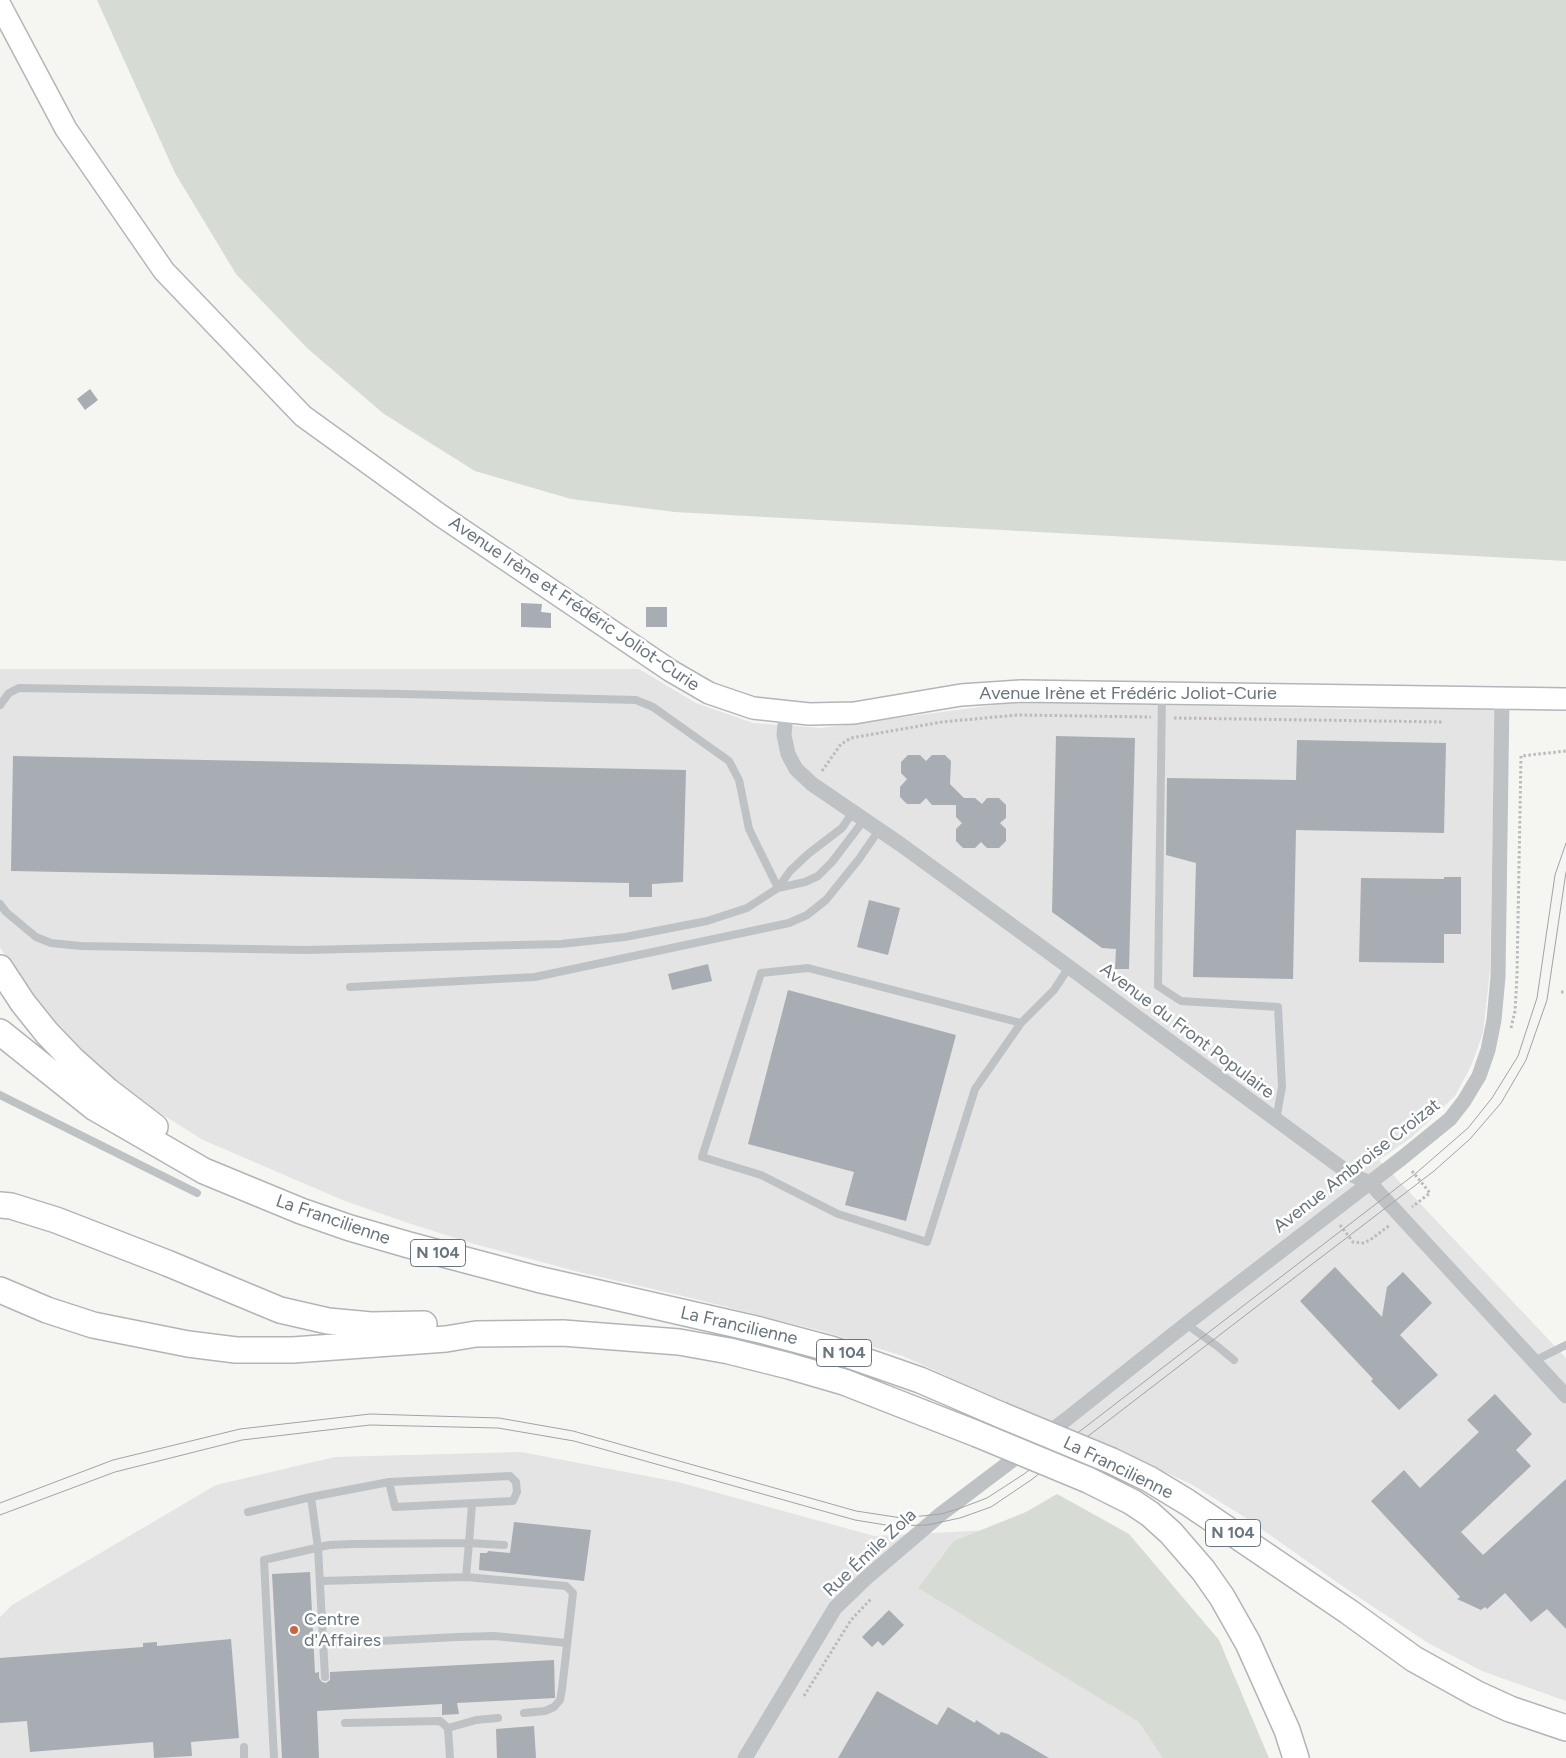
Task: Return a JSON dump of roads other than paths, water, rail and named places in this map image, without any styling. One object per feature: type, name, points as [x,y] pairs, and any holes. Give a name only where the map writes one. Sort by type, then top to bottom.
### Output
[{"type":"highway","points":[[0,968],[23,1003],[47,1033],[72,1059],[147,1122],[185,1144],[201,1182]]},
{"type":"highway","name":"La Francilienne","points":[[0,1032],[95,1108],[201,1182],[248,1190],[301,1211],[400,1242],[537,1279],[760,1330],[831,1349],[920,1380],[1001,1416],[1112,1461],[1149,1479],[1187,1502],[1414,1659],[1502,1706],[1566,1728]]},
{"type":"highway","points":[[0,1206],[11,1206],[56,1220],[280,1310],[328,1321],[371,1325],[447,1324],[476,1334]]},
{"type":"highway","name":"La Francilienne","points":[[0,1290],[47,1310],[93,1325],[188,1344],[236,1350],[293,1350],[446,1339],[476,1334],[572,1333],[679,1342],[789,1366],[844,1382],[916,1409],[1088,1480],[1132,1502],[1150,1514],[1171,1533],[1198,1564],[1222,1597],[1248,1643],[1287,1730],[1296,1758]]},
{"type":"highway","points":[[1287,1730],[1309,1752],[1311,1758]]},
{"type":"main road","name":"Avenue Irène et Frédéric Joliot-Curie","points":[[0,6],[66,129],[164,271],[303,416],[440,515],[671,671],[709,693],[753,708],[809,714],[854,713],[961,694],[1021,691],[1566,699]]},
{"type":"street","name":"Avenue Ambroise Croizat","points":[[1068,1418],[1450,1119],[1464,1101],[1478,1076],[1488,1050],[1494,1020],[1498,977],[1502,698]]},
{"type":"street","name":"Avenue du Front Populaire","points":[[786,713],[784,735],[788,754],[796,768],[812,784],[879,830],[1068,967],[1350,1174],[1370,1183],[1566,1396]]},
{"type":"street","name":"Rue Émile Zola","points":[[745,1758],[835,1608],[865,1579],[940,1514],[1068,1418]]},
{"type":"lane","points":[[0,705],[9,693],[19,688],[406,694],[636,700],[653,707],[729,761],[739,780],[749,829],[778,888]]},
{"type":"lane","points":[[1162,693],[1158,986],[1181,1001],[1278,1007],[1282,1087],[1276,1120]]},
{"type":"lane","points":[[778,888],[790,871],[808,854],[858,816]]},
{"type":"lane","points":[[0,904],[6,912],[36,936],[51,943],[81,946],[305,950],[561,944],[624,936],[707,921],[747,908],[778,888],[805,882],[818,876],[832,862],[858,816]]},
{"type":"lane","points":[[350,987],[535,977],[789,923],[806,915],[826,900],[879,830]]},
{"type":"lane","points":[[1021,1023],[808,968],[761,973],[702,1157],[761,1175],[838,1214],[928,1242],[975,1089],[1021,1023],[1054,990],[1068,967]]},
{"type":"lane","points":[[0,1095],[201,1182]]},
{"type":"lane","points":[[1186,1324],[1234,1360]]},
{"type":"lane","points":[[1534,1361],[1566,1345]]},
{"type":"lane","points":[[248,1512],[311,1497],[389,1482],[510,1476],[516,1482],[517,1492],[513,1501],[395,1507],[389,1482]]},
{"type":"lane","points":[[311,1497],[318,1548],[325,1677]]},
{"type":"lane","points":[[466,1577],[472,1504]]},
{"type":"lane","points":[[274,1758],[264,1560],[318,1548],[353,1544],[469,1543],[504,1545]]},
{"type":"lane","points":[[320,1581],[466,1577],[566,1586],[573,1593],[560,1700],[554,1707],[545,1711],[524,1713]]},
{"type":"lane","points":[[324,1644],[484,1636],[567,1643]]},
{"type":"lane","points":[[448,1728],[476,1720],[498,1718]]},
{"type":"lane","points":[[346,1723],[440,1721],[448,1728],[450,1758]]},
{"type":"lane","points":[[244,1747],[244,1758]]},
{"type":"tram line","points":[[0,1503],[113,1460],[240,1429],[370,1414],[499,1418],[573,1431],[856,1511],[902,1518],[941,1514],[987,1498],[1024,1474],[1415,1174],[1468,1128],[1492,1098],[1518,1056],[1537,998],[1555,875],[1566,843]]},
{"type":"tram line","points":[[0,1515],[115,1472],[242,1440],[370,1425],[498,1428],[574,1441],[855,1520],[892,1526],[927,1525],[960,1518],[991,1507],[1031,1480],[1434,1171],[1470,1139],[1501,1103],[1526,1060],[1547,1000],[1566,872]]},
{"type":"place","name":"Centre d'Affaires","points":[[294,1630]]}]
